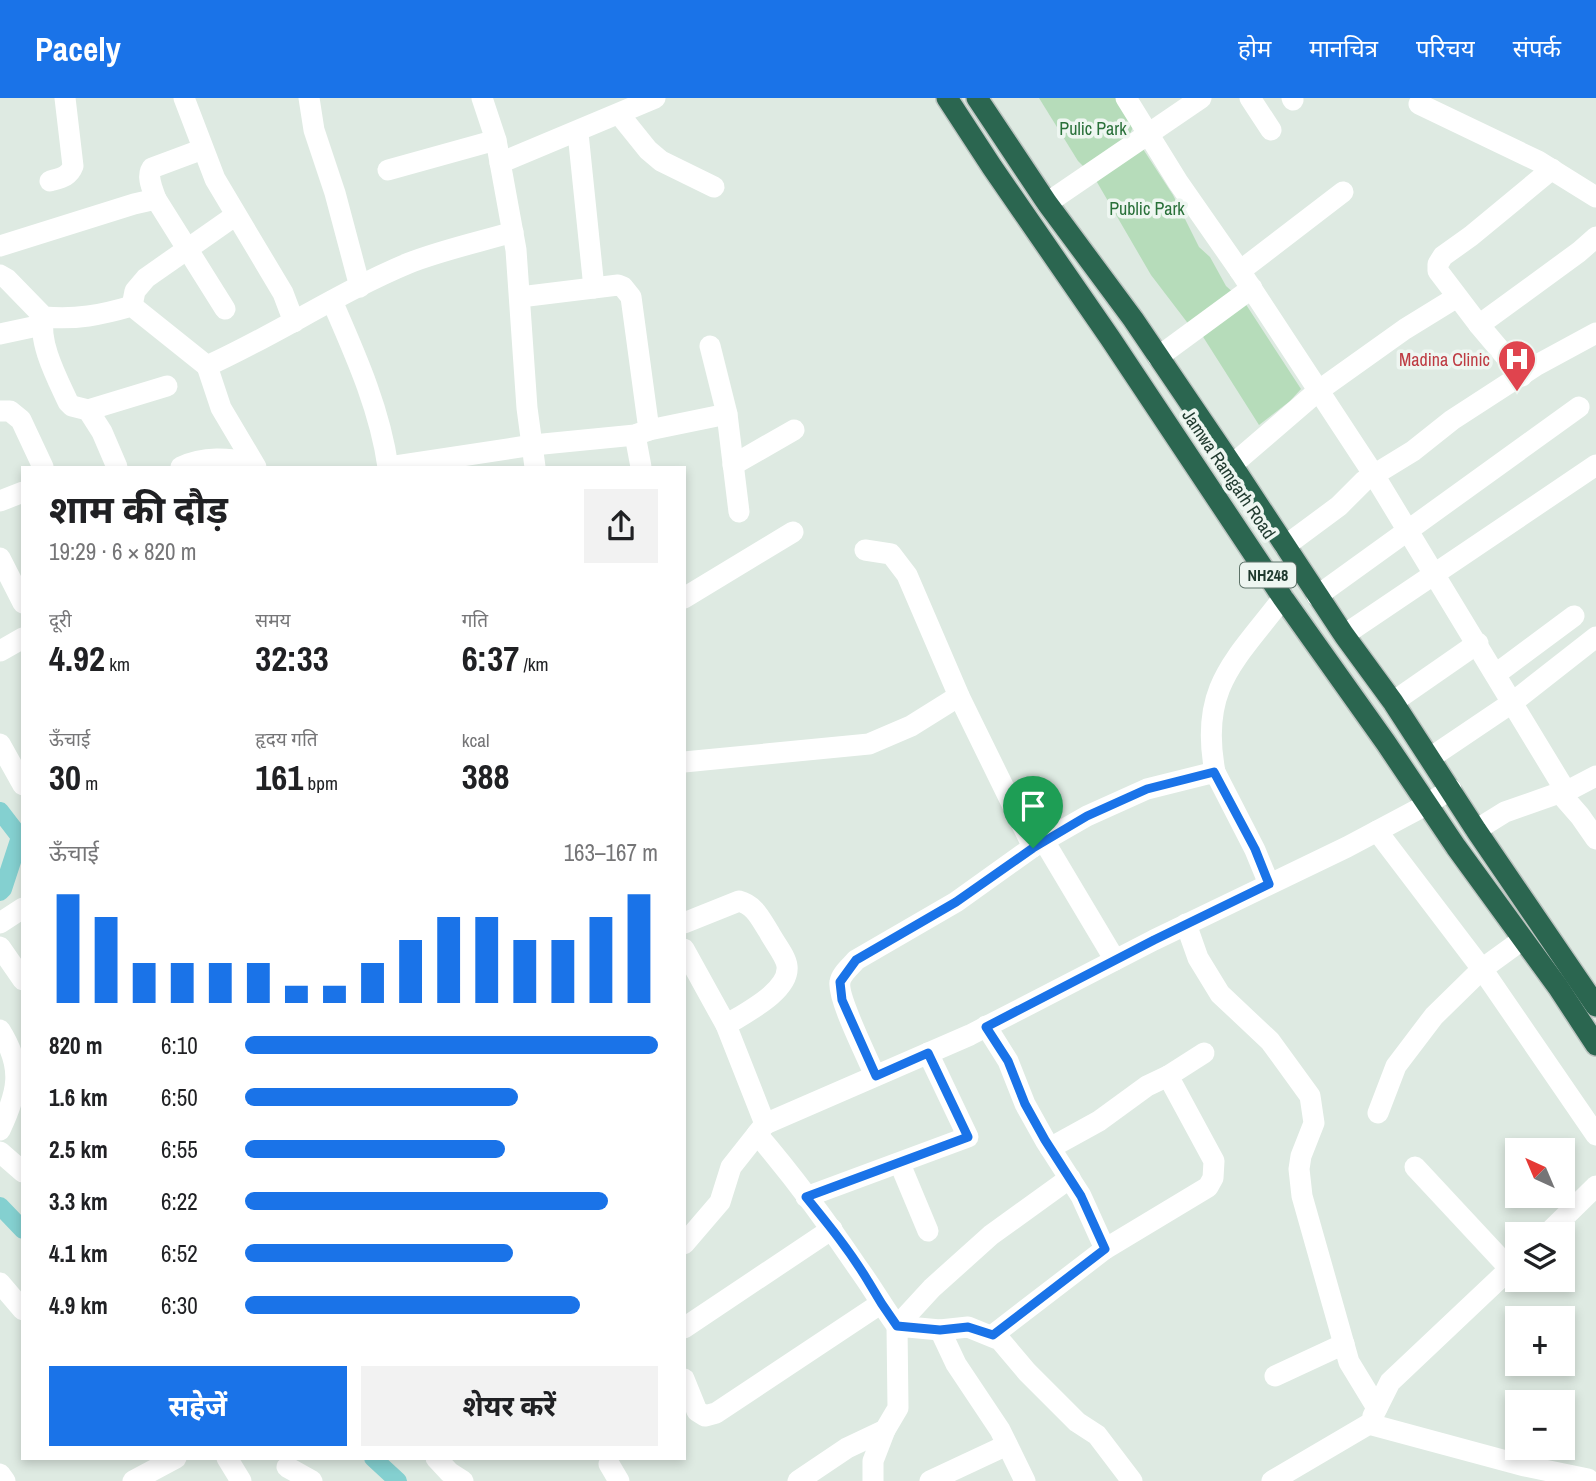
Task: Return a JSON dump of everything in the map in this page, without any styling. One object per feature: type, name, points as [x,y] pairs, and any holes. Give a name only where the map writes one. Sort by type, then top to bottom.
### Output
[{"type":"highway","name":"Jamwa Ramgarh Road","points":[[947,98],[1283,598],[1426,805],[1558,987],[1596,1045]]},
{"type":"highway","name":"Jamwa Ramgarh Road","points":[[977,98],[1047,203],[1158,356],[1317,596],[1393,702],[1476,830],[1596,1005]]},
{"type":"street","points":[[50,181],[65,177],[73,166],[65,98]]},
{"type":"street","points":[[184,98],[215,179],[283,293],[294,322]]},
{"type":"street","points":[[309,98],[314,130],[335,193],[360,287]]},
{"type":"street","points":[[482,98],[496,140],[513,232],[527,408],[536,466]]},
{"type":"street","points":[[500,163],[578,133],[655,98]]},
{"type":"street","points":[[1126,98],[1178,182],[1246,279],[1374,475],[1478,643],[1562,791],[1596,839]]},
{"type":"street","points":[[1047,203],[1201,98]]},
{"type":"street","points":[[1250,98],[1271,130]]},
{"type":"street","points":[[1419,104],[1552,169],[1596,197]]},
{"type":"street","points":[[619,114],[648,150],[661,161],[714,187]]},
{"type":"street","points":[[578,133],[594,288]]},
{"type":"street","points":[[388,170],[496,140]]},
{"type":"street","points":[[203,149],[152,168],[149,180],[156,200],[225,309]]},
{"type":"street","points":[[1522,376],[1457,297],[1438,271],[1438,264],[1443,256],[1552,169]]},
{"type":"street","points":[[1158,356],[1343,192]]},
{"type":"street","points":[[0,246],[134,204],[156,200]]},
{"type":"street","points":[[132,306],[139,285],[236,215]]},
{"type":"street","points":[[207,366],[255,344],[332,300],[410,263],[513,232]]},
{"type":"street","points":[[1479,325],[1596,237]]},
{"type":"street","points":[[0,275],[8,279],[43,321],[53,368],[72,406],[88,410],[167,386]]},
{"type":"street","points":[[520,298],[623,286],[631,298],[642,432],[641,466]]},
{"type":"street","points":[[1232,465],[1318,391],[1405,329],[1457,297]]},
{"type":"street","points":[[332,300],[357,359],[384,438],[388,466]]},
{"type":"street","points":[[0,334],[43,321],[96,317],[132,306]]},
{"type":"street","points":[[132,306],[207,366],[221,408],[254,465]]},
{"type":"street","points":[[1285,546],[1339,506],[1364,481],[1413,452],[1452,420],[1596,332]]},
{"type":"street","points":[[710,346],[727,414],[739,512]]},
{"type":"street","points":[[1317,596],[1579,407]]},
{"type":"street","points":[[88,410],[102,432],[117,466]]},
{"type":"street","points":[[0,411],[10,411],[21,420],[43,466]]},
{"type":"street","points":[[395,466],[642,432],[727,414]]},
{"type":"street","points":[[733,465],[794,430]]},
{"type":"street","points":[[184,466],[208,459],[233,458],[254,465]]},
{"type":"street","points":[[1344,635],[1596,465]]},
{"type":"street","points":[[0,501],[21,493]]},
{"type":"street","points":[[686,597],[793,532]]},
{"type":"street","points":[[865,550],[891,554],[907,575],[959,696],[1038,844],[1115,960]]},
{"type":"street","points":[[0,558],[21,599]]},
{"type":"street","points":[[1269,884],[1255,849],[1214,772],[1210,748],[1211,715],[1219,687],[1231,664],[1283,598]]},
{"type":"street","points":[[1496,674],[1574,615]]},
{"type":"street","points":[[1430,758],[1513,702],[1596,638]]},
{"type":"street","points":[[0,651],[21,640]]},
{"type":"street","points":[[1393,702],[1478,643]]},
{"type":"street","points":[[686,762],[869,744],[911,726],[959,696]]},
{"type":"street","points":[[0,744],[20,770]]},
{"type":"street","points":[[876,1076],[842,1000],[840,982],[856,960],[956,902],[1038,844],[1087,816],[1147,789],[1214,772]]},
{"type":"street","points":[[1476,830],[1505,812],[1596,776]]},
{"type":"street","points":[[686,1242],[720,1202],[731,1167],[761,1129],[986,1027],[1186,924],[1377,831],[1451,789]]},
{"type":"street","points":[[1377,831],[1482,969],[1596,1135]]},
{"type":"street","points":[[686,922],[739,901],[747,903],[757,912],[788,964],[780,989],[726,1026]]},
{"type":"street","points":[[0,923],[21,909]]},
{"type":"street","points":[[1186,924],[1198,958],[1220,994],[1270,1041],[1310,1096],[1314,1123],[1301,1156],[1299,1169],[1302,1196],[1349,1362],[1373,1416],[1525,1466],[1591,1479]]},
{"type":"street","points":[[1378,1113],[1396,1066],[1434,1016],[1482,969],[1522,940]]},
{"type":"street","points":[[0,947],[21,978]]},
{"type":"street","points":[[686,953],[726,1026],[761,1129],[897,1326],[898,1408],[885,1430],[873,1461],[873,1481]]},
{"type":"street","points":[[986,1027],[1008,1061],[1025,1104],[1081,1196],[1105,1249]]},
{"type":"street","points":[[0,1030],[10,1046],[16,1073],[16,1093],[0,1130]]},
{"type":"street","points":[[806,1197],[968,1137],[928,1053]]},
{"type":"street","points":[[1050,1148],[1099,1121],[1147,1086],[1204,1053]]},
{"type":"street","points":[[993,1335],[1105,1249],[1208,1187],[1213,1178],[1214,1161],[1168,1076]]},
{"type":"street","points":[[0,1152],[21,1170]]},
{"type":"street","points":[[901,1164],[928,1231]]},
{"type":"street","points":[[1415,1167],[1505,1256]]},
{"type":"street","points":[[897,1326],[932,1288],[991,1235],[1070,1178]]},
{"type":"street","points":[[1559,1222],[1596,1186]]},
{"type":"street","points":[[686,1327],[832,1229]]},
{"type":"street","points":[[1272,1481],[1373,1416],[1390,1382],[1505,1273]]},
{"type":"street","points":[[0,1283],[21,1308]]},
{"type":"street","points":[[686,1384],[697,1411],[705,1416],[716,1413],[880,1304]]},
{"type":"street","points":[[897,1326],[940,1330],[968,1327],[993,1335],[1077,1422],[1097,1435],[1132,1481]]},
{"type":"street","points":[[940,1330],[956,1364],[1000,1430],[1025,1481]]},
{"type":"street","points":[[1275,1376],[1344,1344]]},
{"type":"street","points":[[798,1481],[847,1448],[885,1430]]},
{"type":"street","points":[[930,1481],[1007,1445]]},
{"type":"street","points":[[141,1470],[170,1460]]},
{"type":"street","points":[[227,1460],[241,1481]]},
{"type":"street","points":[[438,1460],[463,1481]]},
{"type":"street","points":[[286,1469],[312,1481]]},
{"type":"street","points":[[0,1474],[5,1481]]},
{"type":"green space","name":"Pulic Park","points":[[1039,98],[1117,98],[1135,123],[1127,140],[1087,170],[1078,161]]},
{"type":"green space","name":"Public Park","points":[[1143,149],[1173,195],[1199,247],[1210,257],[1226,286],[1245,303],[1301,389],[1259,425],[1200,332],[1193,330],[1151,275],[1094,177]]},
{"type":"waterway","points":[[0,811],[20,837],[0,892]]},
{"type":"waterway","points":[[0,1206],[21,1228]]},
{"type":"waterway","points":[[375,1460],[398,1481]]},
{"type":"place","name":"Madina Clinic","points":[[1517,393]]},
{"type":"route","points":[[1214,772],[1255,849],[1269,884],[986,1027],[1008,1061],[1025,1104],[1045,1140],[1081,1196],[1105,1249],[993,1335],[968,1327],[940,1330],[897,1326],[832,1229],[806,1197],[968,1137],[928,1053],[876,1076],[842,1000],[840,982],[856,960],[956,902],[1033,848],[1087,816],[1147,789],[1214,772]]}]
